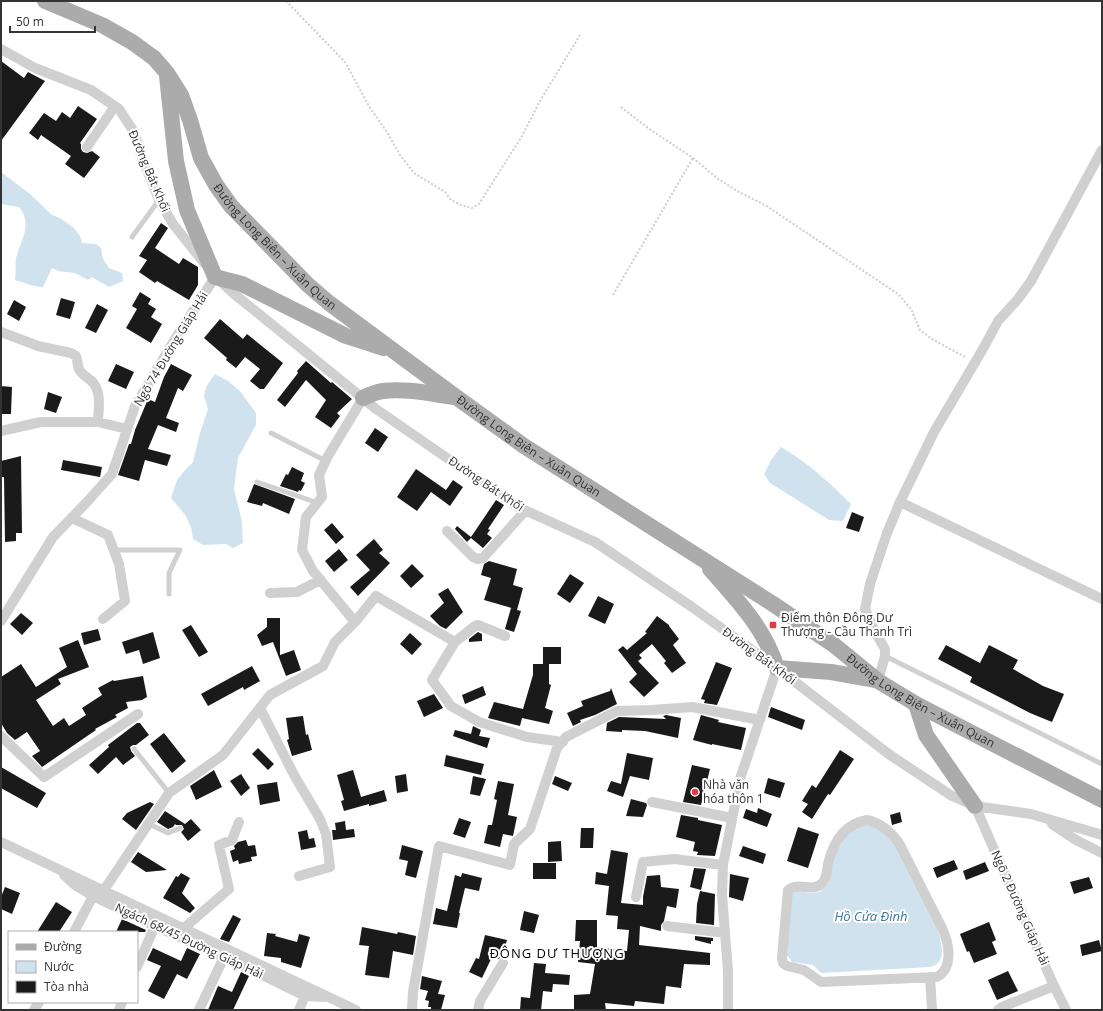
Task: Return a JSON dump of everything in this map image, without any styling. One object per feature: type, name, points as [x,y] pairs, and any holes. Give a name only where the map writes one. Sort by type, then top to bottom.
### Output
[{"type":"main road","name":"Đường Long Biên – Xuân Quan","points":[[45,1],[102,25],[132,42],[154,58],[167,73],[181,95],[201,158],[216,185],[231,206],[308,286],[329,303],[456,398],[524,446],[773,604],[834,645],[878,681],[916,704],[1102,800]]},
{"type":"main road","points":[[167,73],[176,161],[187,210],[215,277],[242,284],[346,336],[395,352]]},
{"type":"main road","points":[[363,398],[375,393],[390,390],[456,398]]},
{"type":"main road","points":[[699,556],[753,620],[766,641],[777,668],[831,672],[878,681]]},
{"type":"main road","points":[[916,704],[926,735],[975,806]]},
{"type":"street","name":"Đường Bát Khối","points":[[1,49],[34,68],[91,90],[119,109],[134,132],[140,155],[159,200],[173,224],[215,277],[376,409],[518,508],[595,542],[692,607],[777,668],[890,755],[952,796],[975,806],[1031,814],[1102,835]]},
{"type":"street","points":[[87,147],[115,106]]},
{"type":"street","points":[[878,681],[885,656],[885,649],[874,630],[865,609],[870,584],[900,502],[934,432],[998,321],[1018,299],[1031,281],[1102,150]]},
{"type":"street","name":"Ngõ 74 Đường Giáp Hải","points":[[1,621],[53,537],[112,474],[134,406],[215,277]]},
{"type":"street","points":[[1,332],[38,346],[71,353],[76,356],[80,371],[91,379],[97,388],[99,401],[98,422]]},
{"type":"street","points":[[355,622],[313,571],[302,550],[306,517],[322,497],[320,475],[326,461],[363,398]]},
{"type":"street","points":[[1,431],[41,422],[98,422],[127,429]]},
{"type":"street","points":[[900,502],[1102,599]]},
{"type":"street","points":[[447,531],[473,557],[478,559],[483,558],[525,511]]},
{"type":"street","points":[[72,518],[108,535],[119,564],[125,601],[103,619]]},
{"type":"street","points":[[270,593],[297,592],[320,580]]},
{"type":"street","points":[[104,890],[169,793],[223,755],[270,695],[323,666],[335,642],[355,622],[376,596],[455,642]]},
{"type":"street","points":[[505,636],[478,625],[475,626],[455,642],[432,680],[451,706],[479,722],[527,737],[563,742]]},
{"type":"street","points":[[728,1010],[728,971],[722,895],[723,865],[740,779],[777,668]]},
{"type":"street","points":[[412,1010],[413,992],[439,846],[510,865],[514,844],[530,829],[557,748],[566,737],[617,711],[692,707],[760,720]]},
{"type":"street","points":[[260,708],[294,775],[320,819],[326,834],[330,867],[299,876]]},
{"type":"street","points":[[1,736],[44,777],[138,714]]},
{"type":"street","points":[[652,802],[732,818]]},
{"type":"street","name":"Ngõ 2 Đường Giáp Hải","points":[[975,806],[1066,1010]]},
{"type":"street","points":[[1044,818],[1076,840],[1102,853]]},
{"type":"street","points":[[867,820],[873,821],[880,824],[893,835],[942,928],[947,942],[947,967],[944,973],[937,977],[930,977],[821,982],[809,973],[787,966],[783,963],[782,958],[788,890],[795,886],[809,888],[817,887],[823,882],[826,876],[834,843],[841,834],[858,822],[867,820]]},
{"type":"street","points":[[184,928],[229,889],[219,845],[232,840],[239,822]]},
{"type":"street","name":"Ngách 68/45 Đường Giáp Hải","points":[[1,842],[356,1010]]},
{"type":"street","points":[[636,897],[643,862],[674,859],[723,865]]},
{"type":"street","name":"Ngách 68/45 Đường Giáp Hải","points":[[54,867],[75,885],[93,896],[155,926],[305,996],[330,998]]},
{"type":"street","points":[[75,931],[93,896]]},
{"type":"street","points":[[138,965],[155,926]]},
{"type":"street","points":[[667,926],[725,933]]},
{"type":"street","points":[[199,1010],[224,957]]},
{"type":"street","points":[[478,1010],[480,1001],[503,963]]},
{"type":"street","points":[[930,977],[932,1010]]},
{"type":"street","points":[[998,1010],[1054,986]]},
{"type":"street","points":[[299,1010],[305,996]]},
{"type":"lane","points":[[132,237],[159,200]]},
{"type":"lane","points":[[271,433],[326,461]]},
{"type":"lane","points":[[257,482],[318,503]]},
{"type":"lane","points":[[114,550],[180,550],[169,573],[169,594]]},
{"type":"lane","points":[[885,656],[1102,764]]},
{"type":"lane","points":[[134,749],[169,793]]},
{"type":"lane","points":[[149,824],[168,832],[180,828]]},
{"type":"path","points":[[286,1],[344,62],[370,108],[387,132],[400,155],[414,173],[445,192],[451,200],[472,208],[479,204],[518,142],[540,101],[580,35]]},
{"type":"path","points":[[621,106],[648,128],[693,158],[718,179],[764,205],[898,294],[911,309],[920,330],[932,339],[975,362]]},
{"type":"path","points":[[612,295],[693,158]]},
{"type":"water","points":[[1,172],[30,194],[52,215],[60,218],[74,228],[80,236],[82,243],[96,244],[101,248],[103,259],[109,268],[122,273],[123,281],[109,287],[92,277],[88,280],[75,273],[58,271],[52,268],[43,287],[33,286],[15,280],[16,258],[26,226],[23,213],[19,207],[1,204]]},
{"type":"water","points":[[215,374],[228,381],[240,391],[256,413],[256,425],[238,458],[234,489],[242,522],[243,543],[233,548],[226,544],[203,545],[193,539],[191,527],[186,516],[171,498],[177,480],[193,462],[208,409],[204,396],[206,387]]},
{"type":"water","points":[[781,447],[818,473],[851,504],[843,521],[829,520],[770,483],[764,474],[771,460]]},
{"type":"water","name":"Hồ Cửa Đình","points":[[867,824],[888,836],[897,848],[927,906],[938,931],[941,943],[942,954],[938,962],[930,967],[821,973],[813,965],[792,962],[787,955],[791,897],[793,893],[796,891],[811,893],[820,892],[829,882],[836,852],[849,831]]},
{"type":"building","points":[[1,61],[24,78],[28,72],[45,81],[1,141]]},
{"type":"building","points":[[78,106],[97,119],[80,143],[83,152],[87,153],[92,151],[100,157],[84,178],[65,164],[71,156],[41,135],[38,140],[29,133],[44,113],[56,121],[62,112],[70,118]]},
{"type":"building","points":[[161,223],[168,228],[155,248],[179,264],[183,258],[198,267],[198,285],[189,300],[157,281],[155,283],[139,272],[147,260],[139,256]]},
{"type":"building","points":[[140,292],[151,299],[148,304],[156,309],[151,317],[162,324],[151,343],[126,328],[137,309],[132,306]]},
{"type":"building","points":[[61,298],[75,302],[70,319],[56,315]]},
{"type":"building","points":[[14,300],[26,307],[19,321],[7,314]]},
{"type":"building","points":[[97,304],[108,310],[96,333],[85,328]]},
{"type":"building","points":[[220,319],[243,339],[247,334],[283,363],[264,389],[260,389],[250,381],[260,369],[245,357],[236,368],[204,338]]},
{"type":"building","points":[[306,361],[352,399],[337,413],[340,416],[331,428],[315,417],[326,400],[306,380],[285,407],[277,400],[298,373],[297,371]]},
{"type":"building","points":[[116,364],[134,372],[126,389],[108,381]]},
{"type":"building","points":[[171,364],[192,375],[183,391],[178,388],[166,418],[179,423],[176,432],[158,425],[148,449],[171,455],[167,466],[145,460],[139,481],[118,475],[148,399],[155,402],[164,377]]},
{"type":"building","points":[[1,386],[12,387],[11,414],[1,414]]},
{"type":"building","points":[[48,392],[62,397],[56,413],[44,409]]},
{"type":"building","points":[[375,428],[388,437],[378,452],[365,443]]},
{"type":"building","points":[[21,456],[22,533],[16,533],[16,541],[5,542],[4,477],[1,477],[1,461]]},
{"type":"building","points":[[63,460],[102,467],[100,477],[61,470]]},
{"type":"building","points":[[292,467],[304,473],[301,481],[305,483],[301,491],[299,490],[298,492],[280,486],[286,474],[288,475]]},
{"type":"building","points":[[416,469],[446,490],[453,480],[463,487],[450,506],[431,492],[417,511],[397,497]]},
{"type":"building","points":[[254,484],[295,499],[289,514],[263,503],[262,506],[247,502]]},
{"type":"building","points":[[496,500],[504,505],[488,529],[490,530],[487,534],[492,538],[483,548],[471,538],[467,542],[455,529],[457,526],[471,537]]},
{"type":"building","points":[[852,512],[864,517],[859,532],[846,528]]},
{"type":"building","points":[[332,523],[344,537],[336,544],[324,530]]},
{"type":"building","points":[[374,539],[383,550],[379,553],[390,563],[358,596],[350,587],[370,570],[356,555]]},
{"type":"building","points":[[339,549],[348,560],[334,572],[325,561]]},
{"type":"building","points":[[489,561],[517,569],[513,585],[523,588],[517,610],[521,611],[514,632],[505,629],[511,608],[515,609],[484,600],[491,578],[481,575],[484,564]]},
{"type":"building","points":[[412,564],[424,576],[411,588],[400,576]]},
{"type":"building","points":[[570,574],[584,583],[570,603],[557,594]]},
{"type":"building","points":[[448,588],[463,612],[446,629],[440,626],[430,616],[444,603],[438,594]]},
{"type":"building","points":[[598,596],[614,604],[605,624],[588,616]]},
{"type":"building","points":[[21,613],[33,623],[22,635],[10,624]]},
{"type":"building","points":[[657,616],[669,625],[679,639],[673,645],[686,663],[672,673],[664,663],[666,661],[652,644],[639,655],[642,658],[638,661],[659,683],[644,697],[629,682],[637,674],[618,650],[623,646],[627,650],[647,633],[645,632]]},
{"type":"building","points":[[267,618],[280,618],[280,655],[294,650],[301,670],[286,676],[273,642],[262,646],[257,635],[267,627]]},
{"type":"building","points":[[191,625],[208,652],[199,657],[182,630]]},
{"type":"building","points":[[98,629],[101,640],[84,645],[81,633]]},
{"type":"building","points":[[153,632],[160,658],[143,664],[139,650],[126,654],[122,642]]},
{"type":"building","points":[[478,632],[482,634],[482,641],[469,642],[469,639]]},
{"type":"building","points":[[410,633],[422,644],[412,655],[400,644]]},
{"type":"building","points":[[78,640],[89,667],[58,679],[61,684],[36,700],[53,726],[64,718],[69,726],[86,715],[82,708],[102,695],[98,688],[113,680],[143,676],[147,697],[142,700],[126,702],[128,708],[115,715],[117,717],[95,729],[96,730],[42,767],[32,756],[40,751],[27,732],[15,740],[7,733],[1,723],[1,677],[21,664],[36,687],[67,667],[59,648]]},
{"type":"building","points":[[946,645],[980,663],[989,645],[1018,660],[1013,669],[1043,686],[1064,694],[1052,722],[1030,713],[970,682],[972,677],[938,659]]},
{"type":"building","points":[[543,647],[561,647],[561,664],[549,664],[549,684],[551,685],[545,708],[553,711],[549,724],[522,718],[520,726],[488,718],[494,702],[523,709],[533,675],[533,664],[543,664]]},
{"type":"building","points":[[716,662],[732,668],[717,705],[704,703],[705,700],[701,699]]},
{"type":"building","points":[[252,666],[260,681],[244,690],[243,687],[208,706],[201,694]]},
{"type":"building","points":[[483,686],[486,695],[465,704],[462,695]]},
{"type":"building","points":[[611,688],[617,704],[595,715],[580,720],[581,722],[573,726],[567,713],[583,706],[581,701],[610,691]]},
{"type":"building","points":[[434,694],[443,708],[424,717],[417,701]]},
{"type":"building","points":[[771,707],[805,720],[802,730],[768,717]]},
{"type":"building","points":[[666,715],[681,718],[678,738],[645,731],[606,731],[607,723],[619,717],[666,719],[663,716]]},
{"type":"building","points":[[701,715],[719,720],[718,722],[746,728],[741,750],[693,740]]},
{"type":"building","points":[[303,716],[306,735],[308,734],[312,750],[292,756],[287,740],[289,739],[286,718]]},
{"type":"building","points":[[137,723],[140,723],[149,735],[136,745],[130,747],[135,756],[123,765],[116,757],[98,774],[89,765],[109,747],[108,745]]},
{"type":"building","points":[[473,726],[481,730],[479,736],[490,738],[487,748],[453,736],[455,730],[471,734]]},
{"type":"building","points":[[164,733],[186,761],[172,773],[150,744]]},
{"type":"building","points":[[258,748],[274,764],[268,770],[252,754]]},
{"type":"building","points":[[840,750],[854,759],[830,795],[828,794],[812,819],[802,812],[808,804],[802,801],[812,785],[816,788]]},
{"type":"building","points":[[627,753],[653,758],[649,780],[630,776],[623,797],[607,791],[611,781],[621,784]]},
{"type":"building","points":[[446,755],[484,764],[481,775],[444,766]]},
{"type":"building","name":"Nhà văn hóa thôn 1","points":[[692,765],[710,769],[701,805],[683,802]]},
{"type":"building","points":[[1,767],[46,793],[37,808],[1,788]]},
{"type":"building","points":[[214,770],[222,787],[196,800],[190,786]]},
{"type":"building","points":[[353,770],[361,797],[384,790],[387,801],[344,811],[341,801],[344,800],[337,775]]},
{"type":"building","points":[[241,774],[250,788],[241,796],[230,781]]},
{"type":"building","points":[[406,774],[408,791],[397,793],[395,776]]},
{"type":"building","points":[[473,776],[486,779],[480,796],[470,794]]},
{"type":"building","points":[[555,776],[572,783],[568,791],[552,784]]},
{"type":"building","points":[[768,778],[785,783],[780,798],[764,793]]},
{"type":"building","points":[[498,781],[514,784],[508,815],[517,817],[513,836],[503,834],[500,847],[484,843],[488,825],[492,825],[497,800],[494,799]]},
{"type":"building","points":[[277,782],[280,801],[260,805],[257,785]]},
{"type":"building","points":[[631,799],[646,803],[647,805],[643,817],[626,816]]},
{"type":"building","points":[[150,802],[154,804],[136,830],[122,819],[127,813]]},
{"type":"building","points":[[758,808],[772,814],[767,827],[743,818],[746,809],[757,813]]},
{"type":"building","points":[[165,811],[185,824],[191,819],[201,830],[188,841],[181,832],[184,829],[182,825],[175,824],[173,827],[168,829],[157,822]]},
{"type":"building","points":[[900,812],[902,822],[892,825],[890,815]]},
{"type":"building","points":[[681,815],[722,825],[715,856],[697,855],[698,852],[693,851],[695,842],[676,837]]},
{"type":"building","points":[[459,818],[471,822],[465,838],[453,834]]},
{"type":"building","points":[[345,821],[346,830],[354,829],[355,837],[333,840],[332,830],[336,830],[335,823]]},
{"type":"building","points":[[798,827],[819,834],[808,868],[787,861]]},
{"type":"building","points":[[581,828],[594,828],[593,848],[580,848]]},
{"type":"building","points":[[307,830],[309,839],[314,838],[316,847],[301,850],[298,832]]},
{"type":"building","points":[[246,840],[248,846],[255,845],[257,856],[251,857],[252,861],[239,864],[238,860],[233,862],[230,851],[235,849],[234,846],[238,842]]},
{"type":"building","points":[[561,841],[562,861],[548,862],[548,842]]},
{"type":"building","points":[[402,845],[423,851],[416,878],[405,875],[408,861],[399,859]]},
{"type":"building","points":[[743,846],[766,854],[763,864],[739,856]]},
{"type":"building","points":[[611,850],[628,853],[621,903],[643,905],[647,876],[660,875],[661,887],[679,889],[676,908],[667,906],[664,921],[661,925],[661,931],[640,926],[639,945],[710,953],[710,965],[684,964],[681,988],[666,986],[664,1004],[635,1001],[634,1006],[605,1003],[606,1010],[574,1010],[574,995],[590,994],[595,964],[578,962],[580,941],[575,941],[576,920],[597,920],[597,947],[627,951],[629,930],[617,929],[618,916],[606,915],[609,886],[595,884],[596,872],[607,874]]},
{"type":"building","points":[[138,852],[167,870],[146,872],[131,862]]},
{"type":"building","points":[[954,860],[958,869],[937,878],[933,868]]},
{"type":"building","points":[[985,862],[989,871],[966,880],[963,871]]},
{"type":"building","points":[[533,863],[556,863],[556,879],[533,879]]},
{"type":"building","points":[[694,868],[706,869],[701,890],[690,887]]},
{"type":"building","points":[[181,873],[190,878],[182,893],[195,908],[190,913],[163,898],[176,876],[178,877]]},
{"type":"building","points":[[462,873],[482,878],[479,891],[465,888],[457,928],[433,924],[436,908],[447,911],[455,875],[461,877]]},
{"type":"building","points":[[730,874],[749,878],[743,901],[729,897]]},
{"type":"building","points":[[1089,877],[1093,888],[1074,894],[1070,882]]},
{"type":"building","points":[[5,887],[20,893],[12,914],[1,909],[1,897]]},
{"type":"building","points":[[700,891],[715,894],[714,925],[696,923],[697,904]]},
{"type":"building","points":[[56,902],[72,912],[60,931],[38,931]]},
{"type":"building","points":[[524,911],[539,915],[534,933],[520,930]]},
{"type":"building","points":[[233,915],[241,919],[229,942],[220,939]]},
{"type":"building","points":[[122,919],[146,930],[145,932],[116,931]]},
{"type":"building","points":[[989,922],[996,940],[992,942],[997,954],[974,963],[969,951],[967,952],[960,934]]},
{"type":"building","points":[[362,927],[416,936],[413,955],[393,951],[389,978],[365,975],[369,946],[359,945]]},
{"type":"building","points":[[267,933],[276,934],[275,936],[297,942],[299,934],[310,937],[301,968],[281,962],[281,958],[264,956]]},
{"type":"building","points":[[485,935],[507,940],[502,957],[498,959],[492,957],[482,978],[469,972],[476,958],[479,959]]},
{"type":"building","points":[[695,936],[713,938],[713,941],[711,941],[711,944],[695,940]]},
{"type":"building","points":[[1099,940],[1102,951],[1082,956],[1080,945]]},
{"type":"building","points":[[153,948],[181,961],[187,948],[200,954],[187,979],[177,974],[164,999],[148,991],[161,966],[147,960]]},
{"type":"building","points":[[534,963],[546,964],[545,973],[570,975],[569,985],[553,984],[552,992],[543,991],[541,1010],[520,1010],[521,997],[530,998]]},
{"type":"building","points":[[1008,971],[1018,991],[997,1000],[988,980]]},
{"type":"building","points":[[241,972],[249,976],[233,1010],[208,1010],[218,986],[232,992]]},
{"type":"building","points":[[422,976],[442,981],[438,994],[445,995],[441,1010],[431,1010],[431,1007],[428,1007],[429,1001],[425,1000],[428,991],[420,989]]},
{"type":"place","name":"Điếm thôn Đông Dư Thượng - Cầu Thanh Trì","points":[[773,625]]},
{"type":"place","name":"Nhà văn hóa thôn 1","points":[[695,792]]},
{"type":"district","name":"ĐÔNG DƯ THƯỢNG","points":[[557,953]]}]
